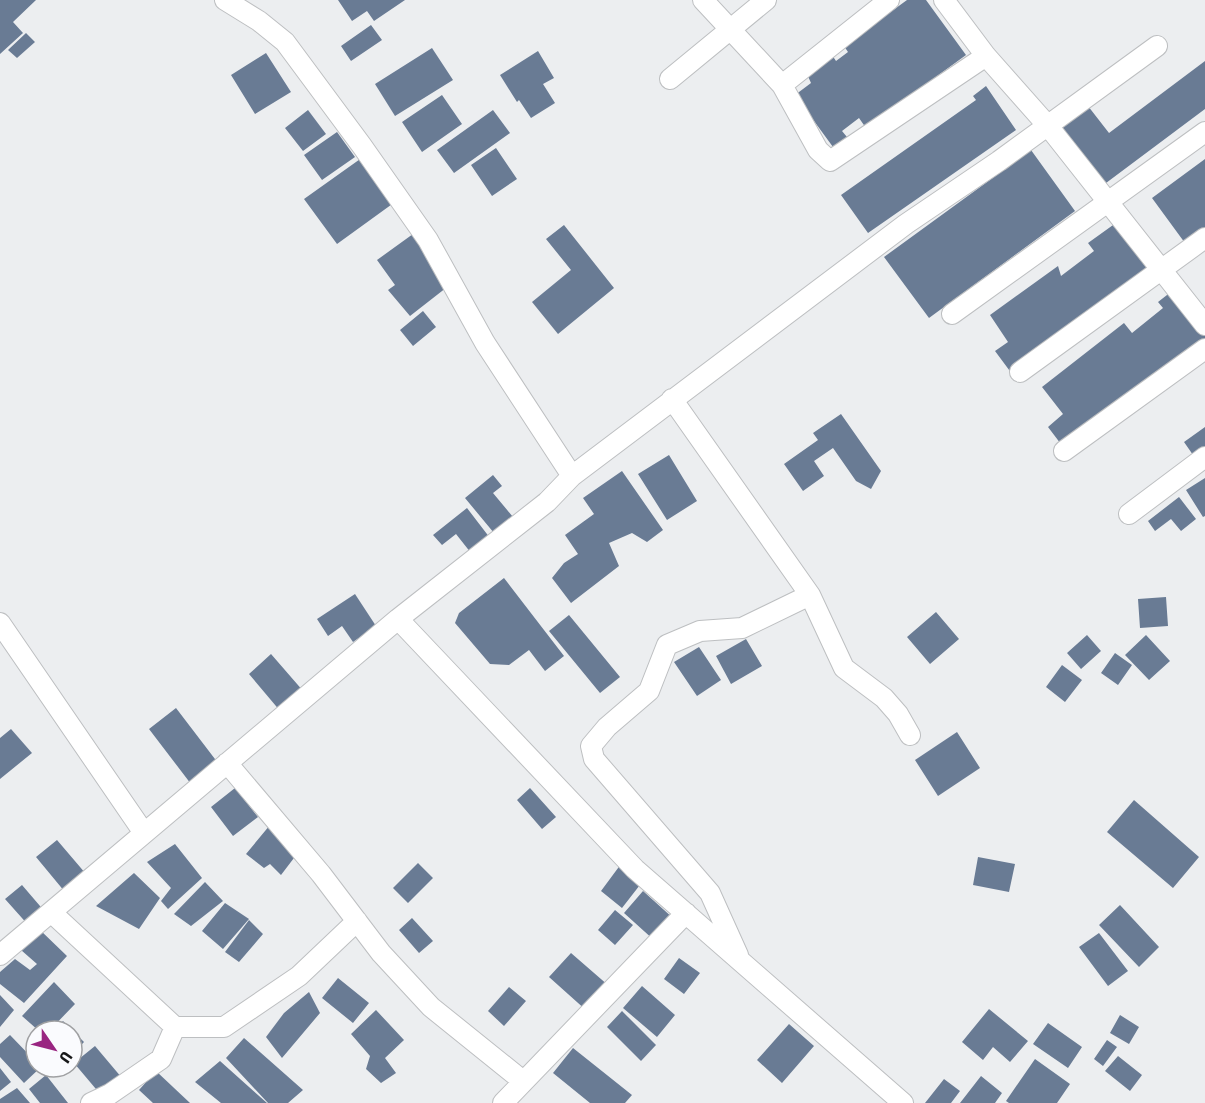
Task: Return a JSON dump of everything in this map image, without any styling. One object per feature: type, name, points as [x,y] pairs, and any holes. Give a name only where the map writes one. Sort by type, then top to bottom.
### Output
[{"type":"street","points":[[225,0],[259,21],[285,42],[362,146],[428,240],[485,343],[572,476]]},
{"type":"street","points":[[703,0],[782,85],[818,150],[830,161],[987,56]]},
{"type":"street","points":[[670,79],[766,0]]},
{"type":"street","points":[[782,85],[889,0]]},
{"type":"street","points":[[944,0],[987,56],[1048,126],[1205,325]]},
{"type":"street","points":[[0,955],[398,619],[548,502],[572,476],[906,224],[1048,126],[1157,46]]},
{"type":"street","points":[[952,315],[1205,132]]},
{"type":"street","points":[[1020,372],[1205,238]]},
{"type":"street","points":[[1064,451],[1205,349]]},
{"type":"street","points":[[672,399],[810,595],[844,668],[884,698],[898,714],[910,735]]},
{"type":"street","points":[[1129,514],[1205,457]]},
{"type":"street","points":[[741,961],[710,893],[594,759],[591,746],[607,727],[649,691],[667,645],[700,631],[742,628],[810,595]]},
{"type":"street","points":[[398,619],[635,869],[903,1103]]},
{"type":"street","points":[[0,624],[144,833]]},
{"type":"street","points":[[227,763],[321,874],[381,953],[431,1007],[524,1081]]},
{"type":"street","points":[[51,912],[175,1027],[224,1027],[299,976],[357,921]]},
{"type":"street","points":[[503,1103],[686,913]]},
{"type":"street","points":[[91,1103],[110,1094],[161,1059],[175,1027]]},
{"type":"building","points":[[0,0],[36,0],[13,22],[23,33],[0,54]]},
{"type":"building","points":[[338,0],[405,0],[374,21],[367,11],[352,21]]},
{"type":"building","points":[[907,0],[926,0],[966,55],[866,128],[859,118],[842,131],[847,137],[833,147],[795,95],[811,83],[807,74],[832,55],[836,61],[848,52],[844,46]]},
{"type":"building","points":[[371,25],[382,40],[351,61],[341,46]]},
{"type":"building","points":[[26,33],[35,42],[17,58],[8,50]]},
{"type":"building","points":[[432,48],[453,80],[395,116],[375,84]]},
{"type":"building","points":[[538,51],[554,78],[543,84],[555,103],[531,118],[519,100],[517,102],[500,75]]},
{"type":"building","points":[[266,53],[291,92],[255,114],[231,75]]},
{"type":"building","points":[[1205,61],[1205,109],[1102,186],[1059,129],[1088,106],[1109,133]]},
{"type":"building","points":[[986,86],[1016,130],[868,233],[841,195],[976,100],[973,96]]},
{"type":"building","points":[[442,95],[462,124],[422,152],[402,122]]},
{"type":"building","points":[[308,110],[326,134],[303,151],[285,128]]},
{"type":"building","points":[[493,110],[510,133],[454,173],[437,150]]},
{"type":"building","points":[[337,132],[355,157],[322,180],[304,155]]},
{"type":"building","points":[[496,148],[517,179],[492,196],[471,165]]},
{"type":"building","points":[[1031,150],[1075,211],[929,318],[884,257]]},
{"type":"building","points":[[363,157],[395,202],[337,244],[304,199]]},
{"type":"building","points":[[1205,159],[1205,245],[1193,254],[1152,198]]},
{"type":"building","points":[[1127,215],[1168,274],[1018,382],[995,351],[1008,342],[990,315],[1058,266],[1061,276],[1094,251],[1088,243]]},
{"type":"building","points":[[564,225],[614,288],[558,334],[532,302],[571,270],[546,239]]},
{"type":"building","points":[[413,234],[451,284],[410,316],[388,290],[395,285],[377,260]]},
{"type":"building","points":[[1176,288],[1205,324],[1205,350],[1070,456],[1048,427],[1063,414],[1042,387],[1124,323],[1132,333],[1163,308],[1158,302]]},
{"type":"building","points":[[423,311],[436,327],[413,346],[400,330]]},
{"type":"building","points":[[841,414],[881,471],[871,489],[856,481],[833,448],[814,461],[824,476],[803,491],[784,464],[818,440],[813,433]]},
{"type":"building","points":[[1205,427],[1205,461],[1200,465],[1184,442]]},
{"type":"building","points":[[669,455],[697,501],[667,520],[638,474]]},
{"type":"building","points":[[622,471],[663,530],[647,542],[632,533],[609,543],[619,566],[571,603],[552,578],[564,563],[578,554],[565,535],[594,514],[583,498]]},
{"type":"building","points":[[493,475],[502,486],[493,493],[513,517],[494,533],[465,498]]},
{"type":"building","points":[[1205,478],[1205,516],[1203,517],[1186,490]]},
{"type":"building","points":[[1179,497],[1196,519],[1181,531],[1171,519],[1155,531],[1148,521]]},
{"type":"building","points":[[467,508],[490,538],[471,553],[456,534],[442,545],[433,535]]},
{"type":"building","points":[[504,578],[564,656],[545,671],[529,650],[509,665],[490,664],[455,623],[459,613]]},
{"type":"building","points":[[355,594],[376,626],[353,642],[342,626],[328,636],[317,619]]},
{"type":"building","points":[[1166,597],[1168,626],[1140,628],[1138,599]]},
{"type":"building","points":[[936,612],[959,639],[930,664],[907,637]]},
{"type":"building","points":[[569,615],[620,677],[600,693],[549,631]]},
{"type":"building","points":[[1087,635],[1101,651],[1081,669],[1067,653]]},
{"type":"building","points":[[1146,635],[1170,661],[1149,680],[1125,655]]},
{"type":"building","points":[[746,639],[762,666],[731,684],[716,656]]},
{"type":"building","points":[[699,647],[721,680],[697,696],[674,662]]},
{"type":"building","points":[[1115,653],[1132,665],[1118,685],[1101,673]]},
{"type":"building","points":[[271,654],[304,692],[281,712],[249,674]]},
{"type":"building","points":[[1062,665],[1082,680],[1065,702],[1046,687]]},
{"type":"building","points":[[176,708],[218,763],[191,784],[149,729]]},
{"type":"building","points":[[11,729],[32,753],[0,779],[0,738]]},
{"type":"building","points":[[957,732],[980,768],[938,796],[915,760]]},
{"type":"building","points":[[235,788],[258,817],[233,836],[211,807]]},
{"type":"building","points":[[530,788],[556,817],[542,829],[517,800]]},
{"type":"building","points":[[1134,800],[1199,857],[1173,888],[1107,832]]},
{"type":"building","points":[[270,825],[297,854],[281,875],[270,864],[264,868],[246,854]]},
{"type":"building","points":[[57,840],[86,874],[65,892],[36,857]]},
{"type":"building","points":[[175,844],[202,878],[168,909],[161,901],[171,888],[147,862]]},
{"type":"building","points":[[978,857],[1015,864],[1009,892],[973,885]]},
{"type":"building","points":[[418,863],[433,878],[408,903],[393,888]]},
{"type":"building","points":[[621,864],[643,881],[622,908],[601,891]]},
{"type":"building","points":[[134,873],[160,898],[139,929],[96,906]]},
{"type":"building","points":[[205,882],[223,901],[191,926],[174,914]]},
{"type":"building","points":[[22,885],[46,913],[30,927],[5,899]]},
{"type":"building","points":[[643,891],[674,919],[655,941],[624,913]]},
{"type":"building","points":[[225,903],[249,919],[223,949],[202,931]]},
{"type":"building","points":[[1120,905],[1159,947],[1139,967],[1099,925]]},
{"type":"building","points":[[615,910],[633,925],[615,945],[598,930]]},
{"type":"building","points":[[412,918],[433,941],[419,953],[399,930]]},
{"type":"building","points":[[249,920],[263,934],[239,962],[225,952]]},
{"type":"building","points":[[39,929],[67,956],[24,1003],[0,984],[0,972],[15,959],[30,970],[37,964],[21,950]]},
{"type":"building","points":[[1099,933],[1128,971],[1108,986],[1079,947]]},
{"type":"building","points":[[571,953],[609,986],[587,1011],[549,977]]},
{"type":"building","points":[[679,958],[700,973],[684,994],[664,979]]},
{"type":"building","points":[[338,978],[369,1003],[353,1023],[322,998]]},
{"type":"building","points":[[54,982],[75,1004],[61,1019],[25,1019],[22,1016]]},
{"type":"building","points":[[642,986],[675,1015],[657,1037],[623,1008]]},
{"type":"building","points":[[509,987],[526,1001],[504,1026],[488,1011]]},
{"type":"building","points":[[309,992],[320,1013],[282,1058],[266,1037],[284,1013]]},
{"type":"building","points":[[0,995],[14,1010],[0,1027]]},
{"type":"building","points":[[989,1009],[1028,1041],[1010,1062],[993,1047],[983,1060],[962,1042]]},
{"type":"building","points":[[376,1010],[404,1040],[385,1058],[396,1073],[381,1083],[366,1069],[370,1056],[351,1034]]},
{"type":"building","points":[[622,1011],[656,1045],[641,1061],[607,1027]]},
{"type":"building","points":[[1120,1015],[1139,1027],[1129,1044],[1110,1033]]},
{"type":"building","points":[[1048,1023],[1082,1047],[1068,1068],[1033,1044]]},
{"type":"building","points":[[789,1024],[814,1046],[782,1083],[757,1060]]},
{"type":"building","points":[[10,1035],[24,1050],[24,1079],[28,1079],[24,1083],[0,1057],[0,1044]]},
{"type":"building","points":[[244,1038],[303,1090],[288,1103],[268,1103],[226,1058]]},
{"type":"building","points":[[1107,1040],[1117,1047],[1103,1066],[1094,1059]]},
{"type":"building","points":[[95,1046],[122,1078],[101,1095],[84,1075],[84,1055]]},
{"type":"building","points":[[573,1048],[632,1095],[625,1103],[590,1103],[553,1073]]},
{"type":"building","points":[[1118,1056],[1142,1075],[1130,1091],[1105,1071]]},
{"type":"building","points":[[1035,1059],[1070,1084],[1057,1103],[1009,1103],[1006,1101]]},
{"type":"building","points":[[220,1061],[267,1103],[221,1103],[195,1082]]},
{"type":"building","points":[[0,1068],[11,1082],[0,1091]]},
{"type":"building","points":[[156,1071],[190,1103],[153,1103],[139,1090]]},
{"type":"building","points":[[981,1076],[1002,1093],[995,1103],[960,1103]]},
{"type":"building","points":[[41,1079],[49,1079],[68,1103],[40,1103],[29,1089]]},
{"type":"building","points":[[944,1079],[960,1091],[951,1103],[925,1103]]},
{"type":"building","points":[[17,1088],[30,1103],[0,1103],[0,1099]]}]
